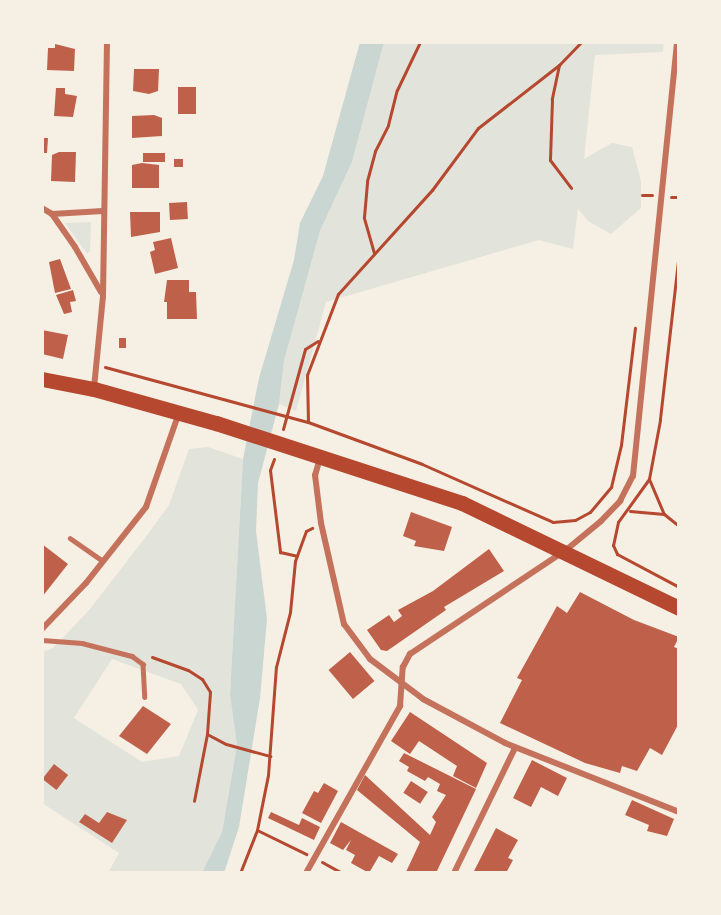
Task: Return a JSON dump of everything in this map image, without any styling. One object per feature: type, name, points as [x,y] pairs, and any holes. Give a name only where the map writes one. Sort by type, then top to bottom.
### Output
[{"type":"main road","points":[[42,379],[94,389],[179,412],[462,503],[566,550],[679,608]]},
{"type":"street","points":[[94,389],[103,296],[106,42]]},
{"type":"street","points":[[306,873],[400,706],[402,668],[410,654],[566,550],[601,522],[620,501],[633,476],[677,42]]},
{"type":"street","points":[[42,208],[52,214],[103,296]]},
{"type":"street","points":[[52,214],[103,211]]},
{"type":"street","points":[[42,629],[103,561],[149,500],[179,412]]},
{"type":"street","points":[[320,457],[315,475],[321,523],[344,624],[360,646],[400,685],[515,747],[679,812]]},
{"type":"street","points":[[454,873],[515,747]]},
{"type":"lane","points":[[70,538],[103,561]]},
{"type":"lane","points":[[42,640],[82,643],[132,656],[143,664],[145,697]]},
{"type":"path","points":[[374,254],[364,217],[367,181],[375,151],[388,125],[397,90],[420,42]]},
{"type":"path","points":[[306,422],[308,375],[338,294],[432,190],[478,128],[559,65],[581,42]]},
{"type":"path","points":[[559,65],[551,110],[550,160],[571,188]]},
{"type":"path","points":[[679,252],[660,420],[649,479],[664,514],[679,526]]},
{"type":"path","points":[[95,365],[219,396],[306,422],[422,464],[553,522],[575,520],[590,512],[610,487],[621,445],[638,306],[651,309]]},
{"type":"path","points":[[291,403],[305,349],[320,340]]},
{"type":"path","points":[[270,470],[280,552],[297,556]]},
{"type":"path","points":[[630,511],[664,514]]},
{"type":"path","points":[[240,873],[257,830],[270,756],[276,667],[290,612],[297,556],[306,531],[321,523]]},
{"type":"path","points":[[615,533],[613,545],[617,554],[679,587]]},
{"type":"path","points":[[132,656],[172,663],[201,679],[210,692],[207,735],[194,801]]},
{"type":"path","points":[[207,735],[226,744],[270,756]]},
{"type":"path","points":[[257,830],[342,873]]},
{"type":"shaded area","points":[[360,42],[384,42],[352,162],[320,231],[284,361],[279,404],[258,483],[256,531],[267,619],[260,698],[239,827],[224,873],[202,873],[222,832],[237,745],[230,695],[243,459],[259,378],[294,260],[300,223],[323,176]]},
{"type":"shaded area","points":[[384,42],[664,42],[663,52],[595,55],[584,159],[612,143],[632,147],[641,181],[641,208],[611,234],[588,221],[578,209],[573,249],[539,240],[326,302],[296,411],[279,404],[284,361],[320,231],[352,162]]},
{"type":"shaded area","points":[[91,222],[90,251],[87,254],[65,223]]},
{"type":"shaded area","points":[[208,447],[243,459],[230,695],[237,745],[222,832],[202,873],[108,873],[119,853],[42,803],[42,652],[53,648],[90,609],[169,505],[189,449]],"holes":[[[112,659],[181,684],[198,710],[179,756],[142,762],[74,718]]]},
{"type":"building","points":[[55,44],[75,49],[74,71],[47,70],[48,48],[55,48]]},
{"type":"building","points":[[134,69],[159,69],[158,91],[149,94],[133,91]]},
{"type":"building","points":[[178,87],[196,87],[196,114],[178,114]]},
{"type":"building","points":[[56,88],[65,88],[65,94],[77,96],[73,117],[54,116]]},
{"type":"building","points":[[154,115],[162,118],[162,136],[132,138],[132,116]]},
{"type":"building","points":[[42,138],[48,138],[47,153],[42,153]]},
{"type":"building","points":[[59,152],[76,152],[75,182],[51,181],[52,155]]},
{"type":"building","points":[[143,153],[165,153],[165,162],[143,162]]},
{"type":"building","points":[[174,159],[183,159],[183,167],[174,167]]},
{"type":"building","points":[[142,163],[159,165],[159,188],[132,188],[132,165]]},
{"type":"building","points":[[187,202],[188,219],[170,220],[169,203]]},
{"type":"building","points":[[130,212],[160,212],[160,232],[131,237]]},
{"type":"building","points":[[171,238],[178,268],[155,274],[150,252],[155,250],[153,242]]},
{"type":"building","points":[[60,259],[71,289],[55,293],[49,262]]},
{"type":"building","points":[[167,280],[189,280],[189,292],[196,292],[197,319],[167,319],[167,302],[164,302]]},
{"type":"building","points":[[73,290],[76,301],[70,302],[72,312],[64,314],[56,295]]},
{"type":"building","points":[[42,330],[68,335],[63,359],[42,354]]},
{"type":"building","points":[[119,338],[126,338],[126,348],[119,348]]},
{"type":"building","points":[[411,512],[452,527],[444,551],[414,546],[416,541],[403,536]]},
{"type":"building","points":[[42,544],[68,564],[42,597]]},
{"type":"building","points":[[489,549],[504,571],[444,607],[446,610],[387,651],[381,650],[367,630],[389,615],[394,622],[402,616],[398,610],[433,591]]},
{"type":"building","points":[[580,592],[634,620],[679,637],[674,647],[679,649],[679,723],[662,755],[650,748],[637,771],[622,766],[620,773],[585,763],[500,723],[522,680],[517,678],[557,606],[567,613]]},
{"type":"building","points":[[350,652],[374,681],[353,699],[329,670]]},
{"type":"building","points":[[143,706],[171,724],[147,754],[119,736]]},
{"type":"building","points":[[410,712],[487,763],[476,788],[453,776],[457,766],[419,741],[410,754],[391,741]]},
{"type":"building","points":[[404,753],[476,789],[436,873],[406,872],[420,842],[357,790],[365,775],[430,835],[436,822],[432,817],[446,795],[437,791],[440,784],[428,777],[425,781],[407,771],[409,767],[399,761]]},
{"type":"building","points":[[532,760],[567,778],[558,796],[541,787],[531,807],[513,798]]},
{"type":"building","points":[[54,764],[68,775],[56,790],[42,779]]},
{"type":"building","points":[[411,781],[428,792],[420,804],[403,793]]},
{"type":"building","points":[[324,783],[338,791],[321,823],[302,813],[314,791],[318,793]]},
{"type":"building","points":[[632,800],[674,819],[667,836],[647,831],[649,825],[625,815]]},
{"type":"building","points":[[107,812],[127,820],[112,843],[79,822],[85,814],[99,823]]},
{"type":"building","points":[[271,812],[299,825],[302,818],[320,827],[314,840],[268,818]]},
{"type":"building","points":[[341,822],[398,854],[392,863],[379,856],[369,873],[351,863],[355,855],[346,850],[351,840],[343,850],[330,843]]},
{"type":"building","points":[[496,828],[518,840],[508,858],[513,860],[506,873],[473,873]]}]
